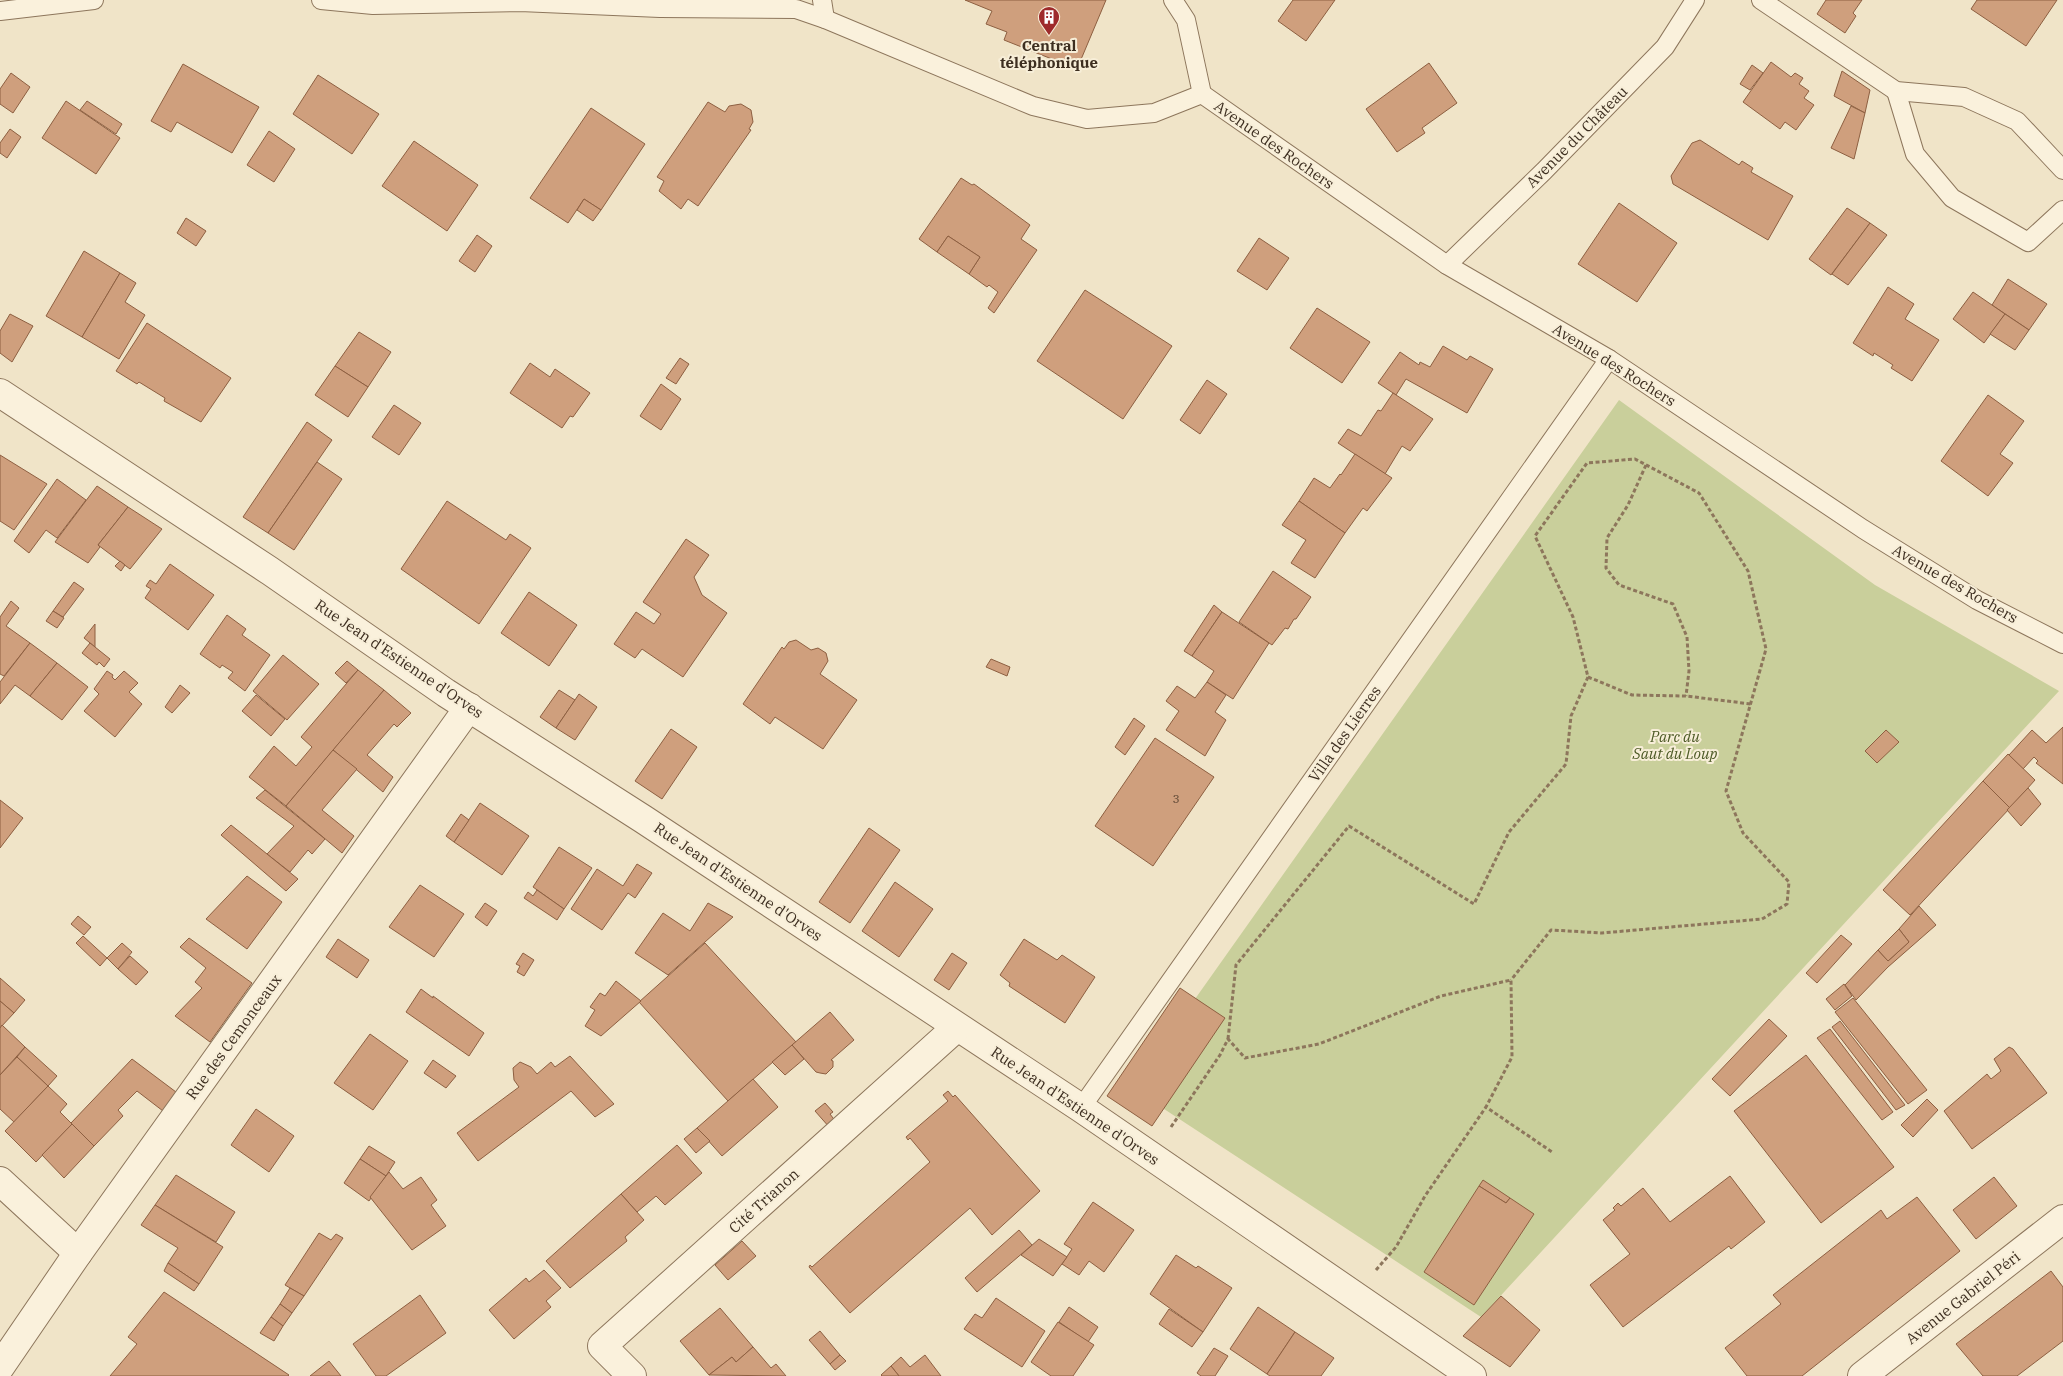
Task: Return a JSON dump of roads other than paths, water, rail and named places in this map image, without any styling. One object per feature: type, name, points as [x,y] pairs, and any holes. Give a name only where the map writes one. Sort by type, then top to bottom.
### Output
[{"type":"street","name":"Rue Jean d'Estienne d'Orves","points":[[0,393],[270,571],[469,708],[643,819],[1081,1108],[1472,1376]]},
{"type":"street","name":"Rue des Cemonceaux","points":[[0,1367],[78,1253],[469,708]]},
{"type":"street","name":"Cité Trianon","points":[[632,1376],[602,1346],[957,1027]]},
{"type":"street","points":[[0,1181],[78,1253]]},
{"type":"street","name":"Avenue Gabriel Péri","points":[[1862,1376],[2063,1220]]},
{"type":"lane","points":[[0,11],[94,0]]},
{"type":"lane","name":"Avenue des Rochers","points":[[321,0],[373,5],[520,2],[660,8],[796,9],[825,19],[1033,106],[1087,120],[1154,113],[1202,94],[1447,265],[1609,359],[1862,529],[1977,600],[2063,644]]},
{"type":"lane","points":[[822,0],[825,19]]},
{"type":"lane","points":[[1173,0],[1186,20],[1202,94]]},
{"type":"lane","name":"Avenue du Château","points":[[1447,265],[1544,171],[1665,47],[1695,0]]},
{"type":"lane","points":[[1761,0],[1896,91],[1964,97],[2017,121],[2063,170]]},
{"type":"lane","points":[[1896,91],[1915,154],[1952,198],[2028,242],[2063,210]]},
{"type":"lane","name":"Villa des Lierres","points":[[1081,1108],[1609,359]]},
{"type":"place","name":"Central téléphonique","points":[[1049,36]]},
{"type":"park label","name":"Parc du Saut du Loup","points":[[1675,746]]}]
